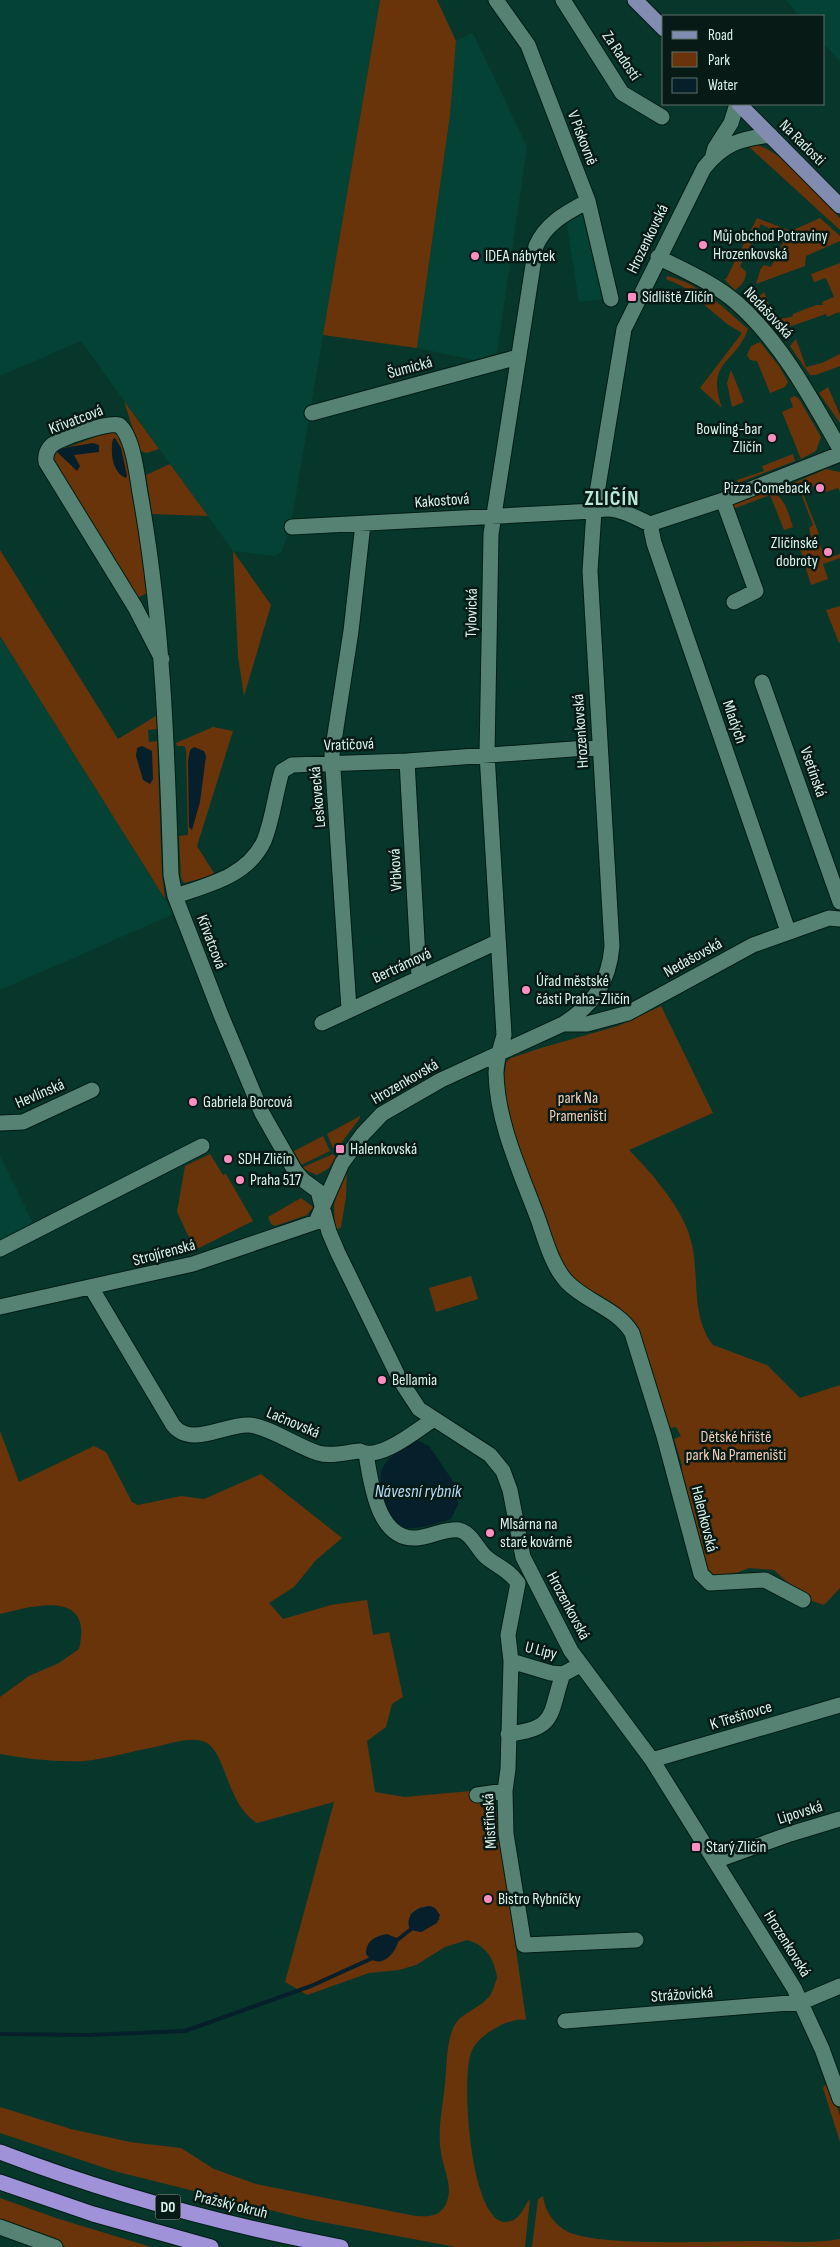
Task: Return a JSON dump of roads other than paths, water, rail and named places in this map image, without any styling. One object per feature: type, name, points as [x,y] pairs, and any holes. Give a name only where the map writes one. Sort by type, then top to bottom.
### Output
[{"type":"highway","name":"Pražský okruh","points":[[0,2152],[157,2204],[249,2228],[341,2247]]},
{"type":"highway","name":"D0","points":[[0,2182],[93,2214],[211,2247]]},
{"type":"main road","points":[[635,0],[662,27]]},
{"type":"main road","name":"Na Radosti","points":[[739,105],[840,206]]},
{"type":"street","name":"V Pískovně","points":[[496,0],[528,45],[588,202],[610,299]]},
{"type":"street","name":"Za Radostí","points":[[563,0],[622,92],[662,117]]},
{"type":"street","name":"Hrozenkovská","points":[[738,105],[731,123],[716,152],[697,179],[624,329],[594,511],[590,591],[611,926],[610,962],[604,984],[593,1001],[580,1013],[563,1024],[499,1052],[422,1090],[377,1119],[342,1163],[334,1177],[324,1207],[329,1232],[335,1246],[383,1349],[409,1395],[420,1409],[434,1420],[490,1455],[503,1471],[510,1490],[523,1557],[532,1577],[580,1664],[614,1706],[652,1760],[802,2002],[840,2099]]},
{"type":"street","name":"Hrozenkovská","points":[[716,152],[737,140],[770,135]]},
{"type":"street","name":"Tylovická","points":[[499,1052],[504,1035],[488,754],[491,534],[536,246],[550,225],[588,202]]},
{"type":"street","name":"Nedašovská","points":[[658,257],[712,285],[737,303],[777,346],[840,449]]},
{"type":"street","name":"Šumická","points":[[312,412],[518,357]]},
{"type":"street","name":"Křivatcová","points":[[162,659],[135,607],[46,462],[46,453],[55,443],[106,424],[116,424],[123,428],[131,449],[157,599],[162,659],[171,875],[175,896],[220,1015],[262,1113],[303,1180],[318,1191],[324,1207]]},
{"type":"street","points":[[594,511],[602,508],[611,508],[650,524],[723,500],[840,454]]},
{"type":"street","points":[[723,500],[756,591],[734,602]]},
{"type":"street","name":"Kakostová","points":[[292,528],[594,511]]},
{"type":"street","name":"Leskovecká","points":[[350,1009],[332,754],[351,631],[363,524]]},
{"type":"street","name":"Mladých","points":[[650,524],[654,543],[788,931]]},
{"type":"street","points":[[135,607],[157,599]]},
{"type":"street","name":"Vsetínská","points":[[762,682],[840,902]]},
{"type":"street","name":"Vratičová","points":[[175,896],[211,885],[237,871],[252,859],[263,842],[282,773],[285,768],[295,764],[407,761],[488,754],[600,748]]},
{"type":"street","name":"Vrbková","points":[[407,761],[419,976]]},
{"type":"street","name":"Nedašovská","points":[[563,1024],[587,1024],[628,1013],[753,945],[829,918],[840,920]]},
{"type":"street","name":"Bertrámová","points":[[322,1023],[419,976],[498,942]]},
{"type":"street","name":"Halenkovská","points":[[499,1052],[496,1071],[500,1105],[520,1172],[543,1233],[565,1280],[623,1321],[632,1334],[664,1436],[701,1574],[710,1583],[764,1580],[802,1600]]},
{"type":"street","name":"Hevlínská","points":[[0,1123],[23,1122],[92,1090]]},
{"type":"street","points":[[0,1249],[202,1146]]},
{"type":"street","name":"Strojírenská","points":[[0,1307],[193,1264],[282,1233],[304,1228],[316,1222],[324,1207]]},
{"type":"street","name":"Lačnovská","points":[[92,1288],[180,1433],[193,1436],[229,1427],[251,1425],[317,1453],[360,1451],[366,1454],[382,1452],[434,1420]]},
{"type":"street","points":[[366,1454],[375,1502],[390,1526],[407,1537],[416,1538],[458,1530],[466,1533],[486,1556],[510,1572],[518,1583],[532,1577]]},
{"type":"street","name":"Mistřínská","points":[[518,1583],[508,1635],[511,1661],[508,1769],[505,1792],[506,1834],[524,1945],[636,1940]]},
{"type":"street","name":"U Lípy","points":[[511,1661],[551,1673],[563,1674],[580,1664]]},
{"type":"street","name":"U Lípy","points":[[508,1734],[538,1728],[552,1715],[563,1674]]},
{"type":"street","name":"K Třešňovce","points":[[652,1760],[840,1705]]},
{"type":"street","points":[[477,1795],[505,1792]]},
{"type":"street","name":"Lipovská","points":[[715,1860],[840,1819]]},
{"type":"street","name":"Strážovická","points":[[565,2022],[802,2002],[840,1986]]},
{"type":"street","points":[[0,2227],[55,2247]]},
{"type":"water","points":[[115,438],[121,448],[126,478],[121,475],[113,461],[112,444]]},
{"type":"water","points":[[93,443],[99,445],[99,452],[74,455],[80,466],[77,471],[57,452],[58,449]]},
{"type":"water","points":[[142,746],[152,751],[153,779],[150,784],[143,780],[136,756],[137,748]]},
{"type":"water","points":[[194,747],[204,751],[206,756],[200,802],[192,830],[189,827],[188,761],[190,750]]},
{"type":"water","name":"Návesní rybník","points":[[415,1439],[429,1446],[455,1484],[458,1504],[451,1519],[426,1526],[406,1528],[397,1525],[390,1519],[385,1509],[381,1474],[388,1460]]},
{"type":"water","points":[[430,1906],[435,1908],[440,1915],[437,1923],[421,1932],[410,1930],[410,1916],[416,1910]]},
{"type":"water","points":[[387,1934],[399,1939],[391,1955],[381,1961],[371,1959],[366,1954],[368,1945],[372,1940]]},
{"type":"waterway","points":[[396,1941],[410,1930]]},
{"type":"waterway","points":[[0,2034],[89,2035],[185,2031],[311,1986],[375,1957]]},
{"type":"place","name":"Můj obchod Potraviny Hrozenkovská","points":[[703,245]]},
{"type":"place","name":"IDEA nábytek","points":[[475,256]]},
{"type":"place","name":"Sídliště Zličín","points":[[632,297]]},
{"type":"place","name":"Bowling-bar Zličín","points":[[772,438]]},
{"type":"place","name":"Pizza Comeback","points":[[820,488]]},
{"type":"place","name":"Zličínské dobroty","points":[[828,552]]},
{"type":"place","name":"Úřad městské části Praha-Zličín","points":[[526,990]]},
{"type":"place","name":"Gabriela Borcová","points":[[193,1102]]},
{"type":"place","name":"Halenkovská","points":[[340,1149]]},
{"type":"place","name":"SDH Zličín","points":[[228,1159]]},
{"type":"place","name":"Praha 517","points":[[240,1180]]},
{"type":"place","name":"Bellamia","points":[[382,1380]]},
{"type":"place","name":"Mlsárna na staré kovárně","points":[[490,1533]]},
{"type":"place","name":"Starý Zličín","points":[[696,1847]]},
{"type":"place","name":"Bistro Rybníčky","points":[[488,1899]]},
{"type":"district","name":"ZLIČÍN","points":[[612,498]]},
{"type":"park label","name":"park Na Prameništi","points":[[578,1107]]},
{"type":"park label","name":"Dětské hřiště park Na Prameništi","points":[[736,1446]]}]
